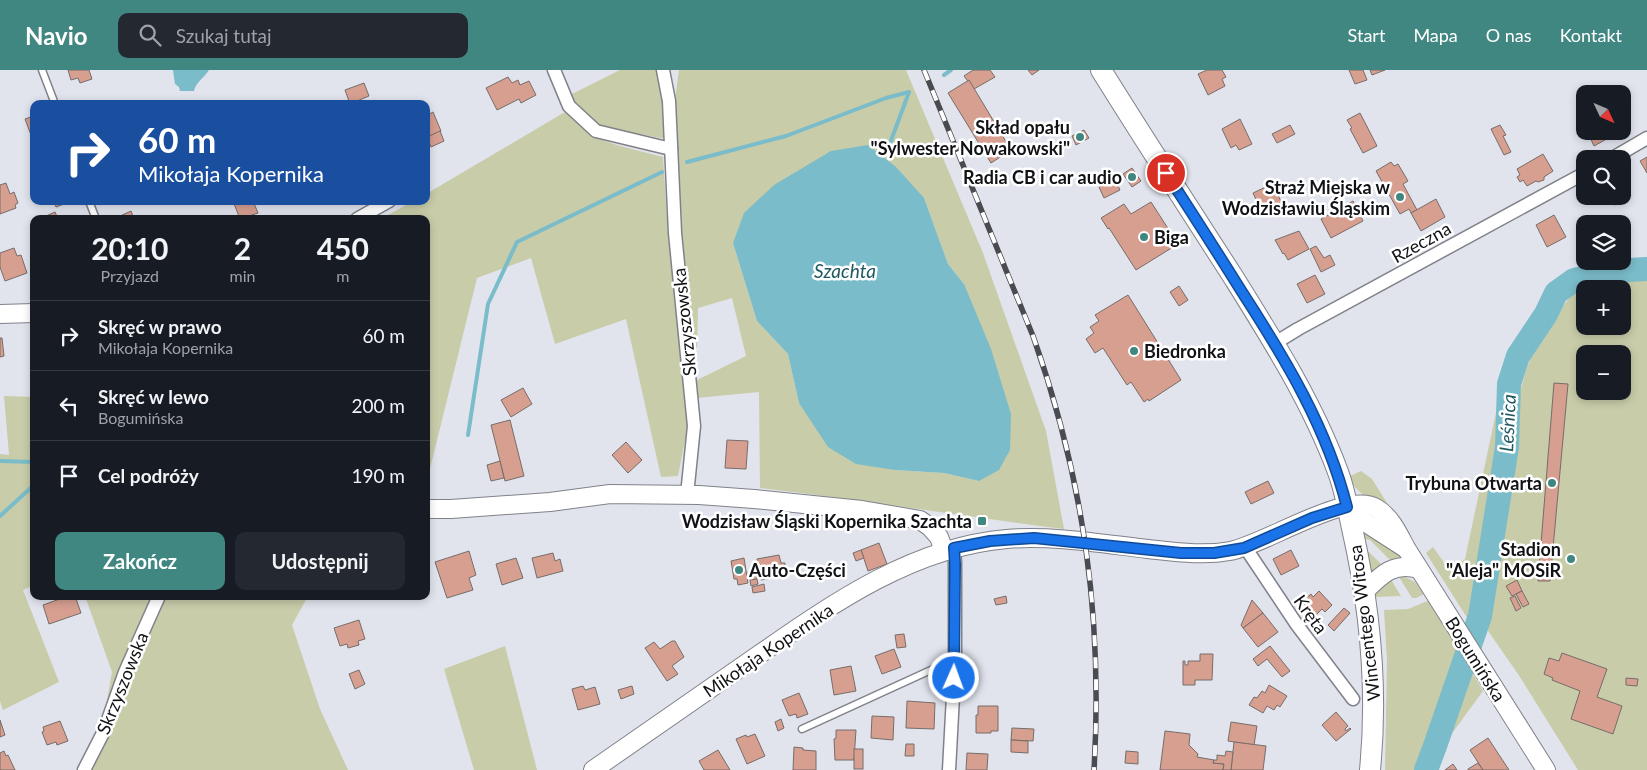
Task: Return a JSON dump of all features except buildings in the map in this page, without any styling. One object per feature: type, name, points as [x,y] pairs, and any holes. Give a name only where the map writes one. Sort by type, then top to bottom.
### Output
[{"type":"main road","points":[[1101,70],[1275,343],[1315,418],[1338,473],[1347,507]]},
{"type":"main road","name":"Wincentego Witosa","points":[[1347,507],[1364,592],[1374,683],[1370,770]]},
{"type":"street","points":[[554,70],[569,106],[596,131],[671,149]]},
{"type":"street","name":"Skrzyszowska","points":[[663,70],[669,102],[675,233],[694,426],[687,495]]},
{"type":"street","points":[[1626,150],[1647,138]]},
{"type":"street","name":"Rzeczna","points":[[1275,343],[1576,178]]},
{"type":"street","points":[[364,215],[382,205]]},
{"type":"street","points":[[0,314],[30,313]]},
{"type":"street","points":[[430,509],[451,510],[550,502],[610,494],[687,495],[754,499],[854,509],[920,520],[930,527],[949,550],[955,564],[955,659],[949,770]]},
{"type":"street","name":"Mikołaja Kopernika","points":[[593,770],[830,607],[872,583],[949,550],[990,541],[1022,538],[1193,554],[1224,552],[1244,548],[1312,518],[1347,507]]},
{"type":"street","name":"Bogumińska","points":[[1347,507],[1360,518],[1406,548],[1546,770]]},
{"type":"street","name":"Kręta","points":[[1244,548],[1297,625],[1352,699]]},
{"type":"street","points":[[1364,592],[1381,574],[1406,566],[1419,569]]},
{"type":"street","name":"Skrzyszowska","points":[[84,770],[104,731],[125,672],[157,600]]},
{"type":"lane","points":[[42,70],[53,100]]},
{"type":"lane","points":[[802,729],[955,659]]},
{"type":"green space","points":[[620,70],[656,70],[663,102],[666,139],[597,126],[573,103],[570,95]]},
{"type":"green space","points":[[679,70],[906,70],[983,253],[1046,431],[1064,529],[760,488],[759,392],[696,398],[693,382],[746,356],[732,298],[698,308],[697,348],[690,351],[679,233],[675,100]],"holes":[[[924,198],[948,264],[964,284],[979,481],[944,473],[895,470],[799,403],[788,354],[757,321],[733,243]]]},
{"type":"green space","points":[[565,112],[593,137],[663,157],[668,235],[688,426],[678,476],[661,477],[626,319],[555,344],[531,258],[477,278],[430,469],[430,215],[388,215],[406,205],[430,205],[430,192]]},
{"type":"green space","name":"Stadion \"Aleja\" MOSiR","points":[[1647,276],[1647,770],[1578,770],[1520,677],[1484,625],[1504,510],[1519,396],[1534,350],[1546,329],[1576,290],[1576,335],[1631,335],[1631,280],[1604,280]]},
{"type":"green space","points":[[1559,297],[1518,383],[1506,470],[1478,635],[1426,553],[1433,547],[1450,571],[1465,559],[1497,408],[1513,356],[1546,298]]},
{"type":"green space","points":[[4,396],[30,397],[30,587],[23,590],[59,682],[3,710],[0,701],[0,454],[9,455]]},
{"type":"green space","points":[[1361,471],[1372,479],[1397,519],[1363,495],[1352,483],[1348,477]]},
{"type":"green space","points":[[1363,529],[1397,552],[1402,560],[1393,563],[1370,540],[1365,539]]},
{"type":"green space","points":[[1367,552],[1383,566],[1372,573],[1370,572]]},
{"type":"green space","points":[[1403,576],[1415,582],[1424,594],[1412,598],[1399,577]]},
{"type":"green space","points":[[1390,578],[1401,596],[1376,597],[1376,591]]},
{"type":"green space","points":[[86,600],[306,600],[292,625],[320,709],[348,770],[80,770],[106,706],[112,672]]},
{"type":"green space","points":[[1430,600],[1483,691],[1450,736],[1432,770],[1385,770],[1387,661],[1384,610],[1408,609]]},
{"type":"green space","points":[[505,646],[537,770],[474,770],[444,669]]},
{"type":"water","points":[[173,70],[209,70],[196,85],[194,91],[180,91],[179,87],[175,84]]},
{"type":"water","name":"Szachta","points":[[868,145],[896,167],[924,198],[948,264],[964,284],[991,349],[1011,414],[1010,450],[999,470],[979,481],[944,473],[895,470],[856,464],[828,447],[799,403],[788,354],[757,321],[733,243],[744,213],[774,185],[831,151]]},
{"type":"waterway","points":[[944,75],[951,70]]},
{"type":"waterway","points":[[889,146],[909,92]]},
{"type":"waterway","points":[[687,162],[786,136],[886,98],[909,92]]},
{"type":"waterway","points":[[468,435],[488,304],[517,242],[662,172]]},
{"type":"waterway","name":"Leśnica","points":[[1426,770],[1480,616],[1507,447],[1509,384],[1518,356],[1546,314],[1556,293],[1574,280],[1609,271],[1647,269]]},
{"type":"waterway","points":[[0,461],[30,462]]},
{"type":"waterway","points":[[0,516],[30,489]]},
{"type":"railway","points":[[924,70],[1033,336],[1051,390],[1065,443],[1086,550],[1092,604],[1096,714],[1094,770]]},
{"type":"place","name":"Skład opału \"Sylwester Nowakowski\"","points":[[1080,137]]},
{"type":"place","name":"Radia CB i car audio","points":[[1132,177]]},
{"type":"place","name":"Straż Miejska w Wodzisławiu Śląskim","points":[[1400,197]]},
{"type":"place","name":"Biga","points":[[1144,237]]},
{"type":"place","name":"Biedronka","points":[[1134,351]]},
{"type":"place","name":"Trybuna Otwarta","points":[[1552,483]]},
{"type":"place","name":"Wodzisław Śląski Kopernika Szachta","points":[[982,521]]},
{"type":"place","name":"Stadion \"Aleja\" MOSiR","points":[[1571,559]]},
{"type":"place","name":"Auto-Części","points":[[739,570]]},
{"type":"route","points":[[954,678],[954,548],[990,541],[1034,538],[1205,554],[1244,548],[1312,518],[1347,507],[1338,473],[1311,409],[1275,343],[1166,173]]}]
